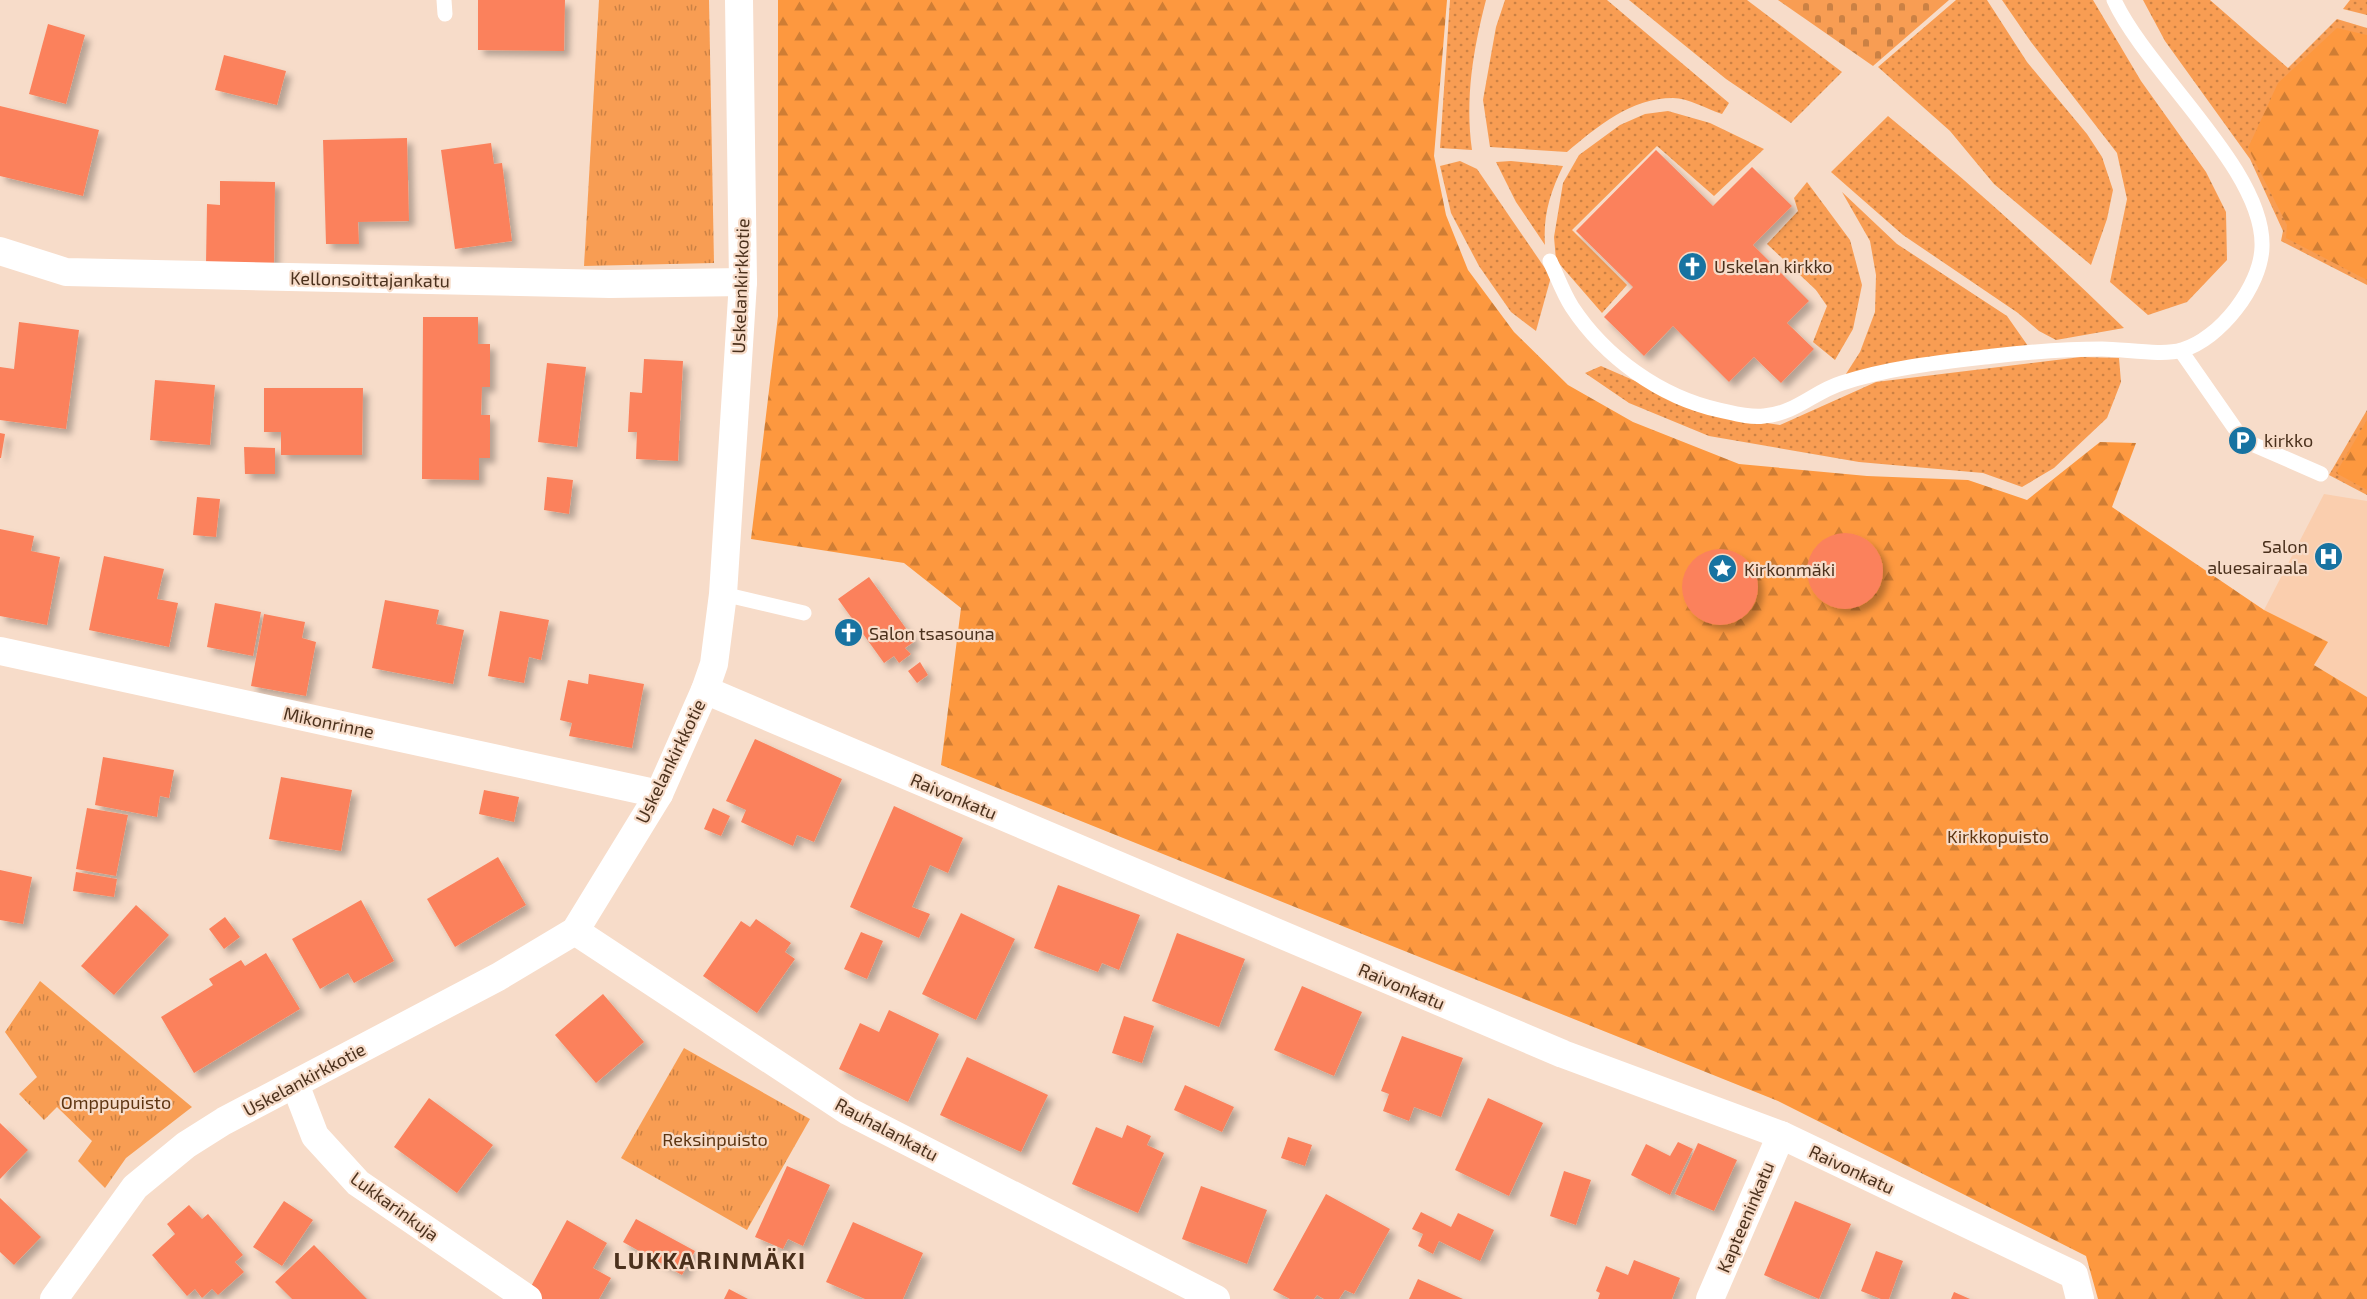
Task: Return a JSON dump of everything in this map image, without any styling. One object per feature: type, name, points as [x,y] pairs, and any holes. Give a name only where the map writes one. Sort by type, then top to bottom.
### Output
[{"type":"street","name":"Uskelankirkkotie","points":[[54,1299],[135,1187],[186,1146],[224,1121],[498,977],[575,931],[659,794],[705,690],[714,664],[723,594],[743,282],[739,0]]},
{"type":"street","name":"Kellonsoittajankatu","points":[[0,251],[66,272],[610,285],[743,282]]},
{"type":"street","name":"Mikonrinne","points":[[0,651],[659,794]]},
{"type":"street","name":"Raivonkatu","points":[[705,690],[1563,1054],[1780,1135],[2074,1275],[2080,1299]]},
{"type":"street","name":"Rauhalankatu","points":[[575,931],[848,1111],[1216,1299]]},
{"type":"street","name":"Lukkarinkuja","points":[[295,1084],[315,1136],[358,1183],[528,1299]]},
{"type":"street","name":"Kapteeninkatu","points":[[1710,1299],[1780,1135]]},
{"type":"lane","points":[[1550,261],[1571,306],[1616,357],[1646,379],[1677,395],[1704,407],[1736,414],[1760,417],[1784,413],[1838,384],[1889,370],[1996,356],[2101,349],[2181,351],[2204,339],[2237,308],[2258,271],[2262,250],[2262,232],[2240,178],[2223,151],[2136,38],[2114,0]]},
{"type":"lane","points":[[2181,351],[2243,440],[2321,474]]},
{"type":"lane","points":[[723,594],[804,613]]},
{"type":"shaded area","name":"Salon aluesairaala","points":[[2324,494],[2367,501],[2367,697],[2314,665],[2327,642],[2264,610]]},
{"type":"green space","points":[[599,0],[709,0],[714,263],[584,266]]},
{"type":"green space","name":"Kirkkopuisto","points":[[778,0],[1447,0],[1434,156],[1446,215],[1468,270],[1514,332],[1568,385],[1633,422],[1739,464],[1867,476],[1968,480],[2027,500],[2100,442],[2136,443],[2112,507],[2264,610],[2328,642],[2314,665],[2367,697],[2367,1299],[2098,1299],[2086,1256],[1778,1101],[941,765],[961,608],[904,563],[751,539],[778,316]]},
{"type":"green space","points":[[1450,0],[1486,0],[1471,74],[1469,112],[1472,150],[1440,148]]},
{"type":"green space","points":[[1505,0],[1607,0],[1729,103],[1722,114],[1679,98],[1658,99],[1643,103],[1603,123],[1567,152],[1490,147],[1483,100],[1496,27]]},
{"type":"green space","points":[[1629,0],[1747,0],[1842,72],[1791,123],[1726,79]]},
{"type":"green space","points":[[1778,0],[1949,0],[1873,66]]},
{"type":"green space","points":[[1956,0],[1987,0],[2027,62],[2087,134],[2102,157],[2113,190],[2107,219],[2091,265],[1994,184],[1950,131],[1878,67]]},
{"type":"green space","points":[[2002,0],[2093,0],[2141,81],[2206,172],[2226,212],[2227,260],[2187,302],[2148,315],[2110,282],[2127,199],[2117,153],[2031,42]]},
{"type":"green space","points":[[2143,0],[2210,0],[2288,68],[2337,19],[2367,28],[2367,285],[2281,241],[2283,231],[2250,159],[2165,41]]},
{"type":"green space","points":[[2350,0],[2367,0],[2367,15],[2343,9]]},
{"type":"green space","points":[[2337,28],[2367,35],[2367,280],[2286,238],[2287,225],[2248,148],[2278,83]]},
{"type":"green space","points":[[1668,111],[1710,123],[1764,149],[1714,196],[1657,146],[1572,230],[1627,285],[1602,313],[1556,260],[1554,237],[1563,183],[1579,155],[1620,125],[1645,114]]},
{"type":"green space","points":[[1888,116],[2008,219],[2124,328],[2056,340],[2039,331],[2018,313],[1903,235],[1831,172]]},
{"type":"green space","points":[[1460,161],[1477,169],[1551,277],[1536,331],[1511,312],[1479,266],[1451,213],[1440,166]]},
{"type":"green space","points":[[1511,161],[1563,166],[1548,204],[1545,245],[1516,202],[1496,162]]},
{"type":"green space","points":[[1807,182],[1850,240],[1862,285],[1853,329],[1835,360],[1813,342],[1827,306],[1816,290],[1767,244],[1798,211],[1794,198]]},
{"type":"green space","points":[[1842,192],[1897,244],[2007,316],[2028,346],[1844,377],[1860,352],[1875,312],[1876,275],[1870,241]]},
{"type":"green space","points":[[2081,357],[2119,358],[2121,382],[2107,418],[2054,468],[2022,487],[1983,473],[1859,462],[1709,436],[1629,403],[1585,373],[1601,366],[1713,415],[1780,425],[1876,382]]},
{"type":"green space","points":[[2367,410],[2367,495],[2329,475]]},
{"type":"green space","points":[[2367,420],[2367,490],[2336,473]]},
{"type":"green space","name":"Omppupuisto","points":[[40,981],[192,1107],[126,1158],[105,1188],[78,1161],[92,1141],[57,1107],[44,1120],[19,1094],[37,1077],[5,1032]]},
{"type":"green space","name":"Reksinpuisto","points":[[684,1048],[810,1119],[747,1230],[621,1158]]},
{"type":"building","points":[[478,0],[565,0],[564,51],[478,50]]},
{"type":"building","points":[[48,24],[85,35],[66,104],[29,94]]},
{"type":"building","points":[[224,55],[286,71],[277,105],[215,90]]},
{"type":"building","points":[[0,106],[99,130],[83,196],[0,176]]},
{"type":"building","points":[[407,138],[409,221],[358,222],[359,244],[326,244],[323,140]]},
{"type":"building","points":[[491,143],[494,164],[502,163],[512,241],[455,249],[441,150]]},
{"type":"building","name":"Uskelan kirkko","points":[[1656,150],[1713,206],[1752,167],[1792,206],[1753,245],[1809,301],[1787,323],[1814,349],[1781,383],[1754,357],[1729,382],[1673,326],[1644,356],[1604,317],[1633,287],[1576,231]]},
{"type":"building","points":[[220,181],[275,182],[274,264],[206,264],[207,204],[220,205]]},
{"type":"building","points":[[423,317],[478,317],[478,344],[490,344],[490,387],[482,387],[481,415],[490,415],[490,458],[479,458],[479,480],[422,479]]},
{"type":"building","points":[[19,322],[79,330],[66,429],[0,420],[0,367],[14,369]]},
{"type":"building","points":[[644,359],[683,361],[678,461],[636,459],[637,432],[628,432],[630,392],[642,393]]},
{"type":"building","points":[[547,363],[586,367],[577,447],[538,442]]},
{"type":"building","points":[[155,380],[215,385],[210,445],[150,440]]},
{"type":"building","points":[[264,388],[363,388],[362,455],[281,455],[281,432],[264,432]]},
{"type":"building","points":[[0,433],[5,434],[1,458],[0,458]]},
{"type":"building","points":[[244,447],[275,448],[275,474],[245,474]]},
{"type":"building","points":[[547,477],[573,480],[569,514],[544,510]]},
{"type":"building","points":[[197,497],[220,499],[216,537],[193,535]]},
{"type":"building","points":[[0,529],[34,536],[31,551],[60,557],[47,625],[0,616]]},
{"type":"building","points":[[1845,533],[1859,536],[1872,544],[1880,557],[1883,571],[1880,585],[1872,598],[1859,606],[1845,609],[1831,606],[1818,598],[1810,585],[1807,571],[1810,557],[1818,544],[1831,536]]},
{"type":"building","points":[[1720,549],[1734,552],[1747,560],[1755,573],[1758,587],[1755,601],[1747,614],[1734,622],[1720,625],[1706,622],[1693,614],[1685,601],[1682,587],[1685,573],[1693,560],[1706,552]]},
{"type":"building","points":[[104,556],[164,569],[157,599],[178,603],[169,647],[89,630]]},
{"type":"building","name":"Salon tsasouna","points":[[869,577],[915,641],[905,648],[911,654],[899,663],[894,656],[884,663],[838,599]]},
{"type":"building","points":[[385,600],[439,610],[436,624],[464,630],[453,684],[372,668]]},
{"type":"building","points":[[215,603],[261,612],[253,656],[207,647]]},
{"type":"building","points":[[500,611],[549,620],[541,660],[529,657],[524,683],[488,676]]},
{"type":"building","points":[[264,614],[305,622],[302,638],[316,642],[306,696],[251,686]]},
{"type":"building","points":[[920,662],[928,675],[917,683],[908,671]]},
{"type":"building","points":[[589,674],[644,684],[632,748],[569,736],[572,723],[560,720],[568,680],[588,684]]},
{"type":"building","points":[[755,739],[842,779],[814,842],[797,835],[793,846],[741,822],[746,810],[726,801]]},
{"type":"building","points":[[103,757],[174,770],[169,798],[160,796],[157,817],[95,805]]},
{"type":"building","points":[[281,777],[352,790],[341,851],[269,839]]},
{"type":"building","points":[[484,790],[519,797],[514,822],[479,814]]},
{"type":"building","points":[[894,806],[963,838],[948,873],[930,865],[912,907],[930,914],[919,938],[850,907]]},
{"type":"building","points":[[87,808],[128,815],[116,876],[76,869]]},
{"type":"building","points":[[713,808],[730,816],[721,836],[704,829]]},
{"type":"building","points":[[498,857],[526,905],[455,947],[427,899]]},
{"type":"building","points":[[0,870],[32,877],[23,924],[0,920]]},
{"type":"building","points":[[76,872],[117,879],[114,897],[73,891]]},
{"type":"building","points":[[1058,885],[1140,915],[1119,970],[1102,963],[1098,972],[1034,948]]},
{"type":"building","points":[[361,900],[394,961],[354,983],[348,973],[320,989],[292,939]]},
{"type":"building","points":[[136,905],[169,935],[114,995],[81,966]]},
{"type":"building","points":[[961,913],[1015,939],[976,1020],[922,994]]},
{"type":"building","points":[[225,917],[240,937],[224,949],[209,929]]},
{"type":"building","points":[[756,919],[791,943],[785,952],[795,959],[757,1013],[703,976],[741,921],[750,927]]},
{"type":"building","points":[[861,932],[883,941],[867,979],[844,969]]},
{"type":"building","points":[[1177,933],[1245,959],[1219,1027],[1152,1001]]},
{"type":"building","points":[[266,953],[300,1009],[194,1073],[161,1017],[213,985],[209,979],[241,960],[245,966]]},
{"type":"building","points":[[1302,986],[1362,1012],[1334,1076],[1274,1050]]},
{"type":"building","points":[[603,994],[644,1042],[596,1083],[555,1035]]},
{"type":"building","points":[[889,1010],[939,1034],[908,1102],[839,1069],[860,1023],[879,1032]]},
{"type":"building","points":[[1124,1016],[1154,1026],[1142,1063],[1112,1053]]},
{"type":"building","points":[[1402,1036],[1463,1058],[1441,1117],[1414,1107],[1409,1121],[1383,1111],[1389,1094],[1381,1091]]},
{"type":"building","points":[[967,1057],[1048,1095],[1021,1152],[940,1115]]},
{"type":"building","points":[[1185,1085],[1234,1107],[1222,1132],[1174,1110]]},
{"type":"building","points":[[429,1098],[493,1145],[457,1193],[394,1147]]},
{"type":"building","points":[[1488,1098],[1543,1123],[1509,1196],[1455,1170]]},
{"type":"building","points":[[0,1123],[28,1150],[0,1179]]},
{"type":"building","points":[[1127,1125],[1151,1136],[1147,1145],[1164,1153],[1138,1213],[1072,1184],[1096,1127],[1122,1138]]},
{"type":"building","points":[[1288,1137],[1312,1145],[1305,1166],[1281,1158]]},
{"type":"building","points":[[1678,1142],[1693,1149],[1670,1195],[1631,1175],[1646,1144],[1670,1156]]},
{"type":"building","points":[[1698,1143],[1737,1160],[1714,1211],[1675,1194]]},
{"type":"building","points":[[787,1166],[830,1185],[803,1246],[788,1239],[783,1249],[755,1237]]},
{"type":"building","points":[[1564,1171],[1591,1180],[1576,1225],[1550,1216]]},
{"type":"building","points":[[1201,1186],[1267,1210],[1247,1264],[1182,1239]]},
{"type":"building","points":[[1326,1194],[1390,1229],[1354,1294],[1345,1290],[1339,1299],[1324,1299],[1317,1295],[1314,1299],[1290,1299],[1273,1290]]},
{"type":"building","points":[[0,1198],[41,1237],[14,1265],[0,1252]]},
{"type":"building","points":[[284,1201],[313,1220],[282,1266],[253,1247]]},
{"type":"building","points":[[1795,1201],[1851,1224],[1819,1299],[1764,1275]]},
{"type":"building","points":[[189,1205],[202,1219],[208,1214],[243,1255],[235,1262],[244,1272],[218,1295],[212,1289],[202,1298],[195,1289],[187,1296],[152,1255],[175,1234],[167,1224]]},
{"type":"building","points":[[1421,1212],[1451,1227],[1458,1213],[1494,1230],[1480,1261],[1439,1241],[1433,1254],[1418,1246],[1423,1234],[1412,1229]]},
{"type":"building","points":[[636,1219],[695,1251],[682,1275],[623,1242]]},
{"type":"building","points":[[567,1220],[607,1243],[593,1268],[611,1278],[599,1299],[540,1299],[528,1292]]},
{"type":"building","points":[[853,1222],[923,1253],[903,1299],[865,1299],[826,1282]]},
{"type":"building","points":[[314,1245],[367,1299],[292,1299],[275,1282]]},
{"type":"building","points":[[1876,1251],[1903,1261],[1889,1299],[1881,1299],[1861,1291]]},
{"type":"building","points":[[1634,1260],[1680,1278],[1672,1299],[1598,1299],[1600,1293],[1596,1291],[1606,1266],[1628,1275]]},
{"type":"building","points":[[1418,1279],[1463,1299],[1409,1299]]},
{"type":"building","points":[[729,1289],[748,1299],[724,1299]]},
{"type":"building","points":[[1954,1292],[1970,1299],[1951,1299]]},
{"type":"place","name":"Uskelan kirkko","points":[[1693,266]]},
{"type":"place","name":"kirkko","points":[[2243,440]]},
{"type":"place","name":"Salon aluesairaala","points":[[2329,556]]},
{"type":"place","name":"Kirkonmäki","points":[[1723,569]]},
{"type":"place","name":"Salon tsasouna","points":[[848,633]]},
{"type":"district","name":"LUKKARINMÄKI","points":[[710,1259]]}]
